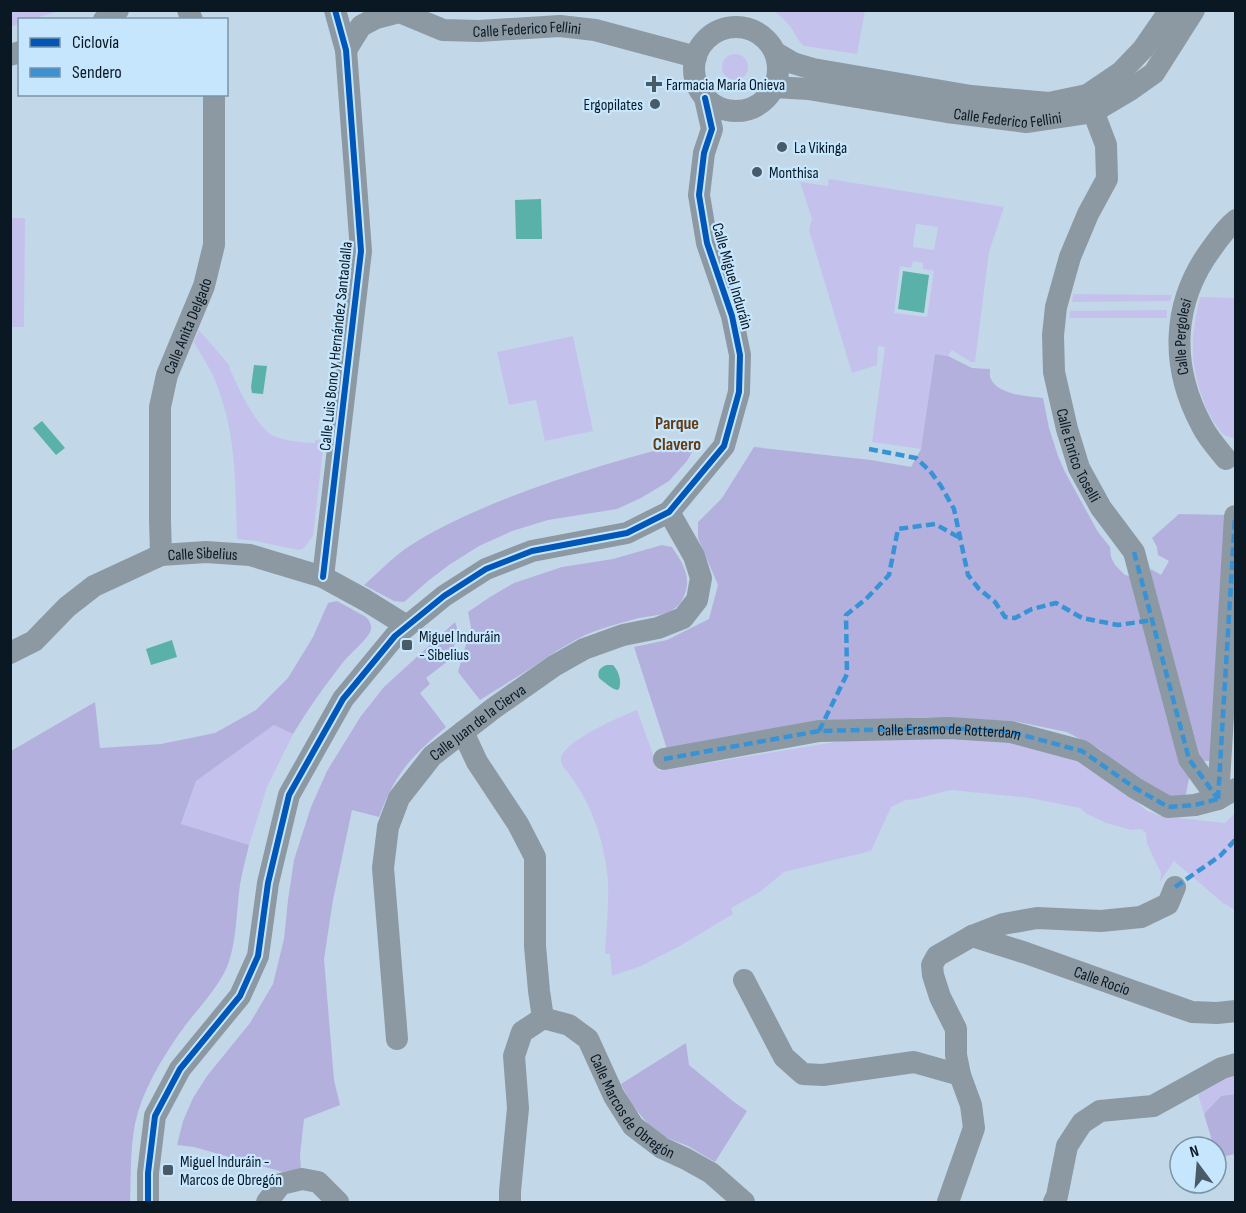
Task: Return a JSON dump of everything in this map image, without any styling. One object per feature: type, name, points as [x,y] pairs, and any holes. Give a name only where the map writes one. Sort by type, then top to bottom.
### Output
[{"type":"street","name":"Calle Federico Fellini","points":[[776,53],[793,63],[813,69],[971,96],[1090,104],[1143,50],[1170,10]]},
{"type":"street","name":"Calle Federico Fellini","points":[[774,87],[808,89],[947,112],[1026,122],[1130,90],[1154,73],[1194,10]]},
{"type":"street","name":"Calle Federico Fellini","points":[[397,11],[443,30],[479,31],[560,26],[595,30],[696,57]]},
{"type":"street","points":[[346,50],[361,26],[397,11]]},
{"type":"street","name":"Calle Luis Bono y Hernández Santaolalla","points":[[324,577],[361,251],[344,14]]},
{"type":"street","points":[[733,19],[741,27],[752,29],[762,35],[770,43],[779,65],[778,76],[768,97],[750,109],[739,111],[721,108],[705,98],[695,80],[694,69],[701,45],[733,19]]},
{"type":"street","name":"Calle Anita Delgado","points":[[161,555],[160,407],[167,375],[204,286],[214,244],[214,96]]},
{"type":"street","points":[[705,98],[711,129],[739,111]]},
{"type":"street","name":"Calle Enrico Toselli","points":[[1090,104],[1106,146],[1107,179],[1088,214],[1070,257],[1056,307],[1053,335],[1054,372],[1079,468],[1101,508],[1134,552],[1189,759],[1227,794]]},
{"type":"street","name":"Calle Miguel Induráin","points":[[148,1203],[148,1173],[155,1116],[180,1069],[240,996],[258,956],[268,883],[289,795],[343,699],[395,636],[444,596],[486,569],[532,551],[627,533],[669,512],[724,446],[739,392],[740,355],[732,316],[707,243],[699,195],[704,153],[711,129]]},
{"type":"street","name":"Calle Pergolesi","points":[[1226,459],[1202,428],[1185,387],[1180,362],[1180,338],[1182,310],[1188,290],[1201,263],[1236,220]]},
{"type":"street","name":"Calle Juan de la Cierva","points":[[397,1039],[383,868],[388,827],[399,798],[432,756],[494,708],[554,666],[584,649],[623,635],[658,628],[683,618],[697,600],[701,578],[694,556],[669,512]]},
{"type":"street","points":[[1227,794],[1235,516]]},
{"type":"street","name":"Calle Sibelius","points":[[10,653],[34,641],[67,607],[94,586],[161,555],[206,552],[250,555],[324,577],[407,626]]},
{"type":"street","name":"Calle Erasmo de Rotterdam","points":[[664,759],[819,731],[949,728],[1011,732],[1082,751],[1135,788],[1168,807],[1195,805],[1227,794]]},
{"type":"street","points":[[463,732],[477,762],[518,824],[535,857],[535,946],[538,991],[543,1018],[522,1032],[514,1056],[518,1108],[510,1203]]},
{"type":"street","points":[[948,1203],[974,1128],[971,1105],[960,1076],[956,1055],[956,1029],[940,998],[933,975],[932,965],[937,956],[972,936],[1003,924],[1037,918],[1101,921],[1141,917],[1168,904],[1175,887]]},
{"type":"street","name":"Calle Rocío","points":[[972,936],[1192,1012],[1236,1011]]},
{"type":"street","points":[[744,980],[784,1057],[803,1074],[823,1075],[914,1062],[960,1076]]},
{"type":"street","name":"Calle Marcos de Obregón","points":[[543,1018],[570,1024],[588,1040],[614,1096],[633,1126],[662,1149],[711,1173],[744,1203]]},
{"type":"street","points":[[1054,1203],[1067,1146],[1082,1123],[1100,1111],[1153,1106],[1222,1068],[1236,1064]]},
{"type":"street","points":[[267,1203],[281,1184],[302,1179],[318,1182],[338,1203]]},
{"type":"shaded area","points":[[11,10],[59,10],[36,18],[18,18],[18,24],[11,27]]},
{"type":"shaded area","points":[[774,11],[865,11],[857,54],[804,46],[788,24]]},
{"type":"shaded area","points":[[735,54],[745,57],[748,67],[745,77],[735,80],[725,77],[722,67],[725,57]]},
{"type":"shaded area","points":[[829,179],[1004,207],[989,252],[975,362],[971,362],[952,350],[948,356],[935,354],[921,449],[872,442],[885,347],[878,346],[877,365],[852,373],[809,230],[812,219],[800,182],[828,186]],"holes":[[[916,224],[938,227],[934,250],[913,247]],[[913,261],[923,263],[923,269],[934,271],[927,317],[894,313],[900,266],[911,268]]]},
{"type":"shaded area","points":[[541,199],[542,239],[516,239],[515,200]]},
{"type":"shaded area","points":[[11,218],[25,218],[24,327],[11,327]]},
{"type":"shaded area","points":[[903,271],[929,275],[924,313],[898,309]]},
{"type":"shaded area","points":[[1073,294],[1172,295],[1170,301],[1072,302]]},
{"type":"shaded area","points":[[1200,297],[1235,298],[1235,439],[1224,435],[1217,427],[1206,407],[1198,384],[1193,345]]},
{"type":"shaded area","points":[[1167,310],[1167,318],[1069,318],[1070,311]]},
{"type":"shaded area","points":[[199,330],[230,366],[246,402],[257,420],[269,433],[278,438],[298,442],[324,441],[313,536],[304,548],[299,550],[237,539],[235,479],[228,422],[216,383],[194,342]]},
{"type":"shaded area","points":[[573,336],[593,431],[545,441],[536,400],[509,405],[497,352]]},
{"type":"shaded area","points":[[935,354],[948,356],[972,368],[990,369],[990,377],[995,384],[1007,392],[1043,398],[1049,428],[1065,472],[1098,532],[1110,547],[1115,565],[1125,575],[1134,577],[1190,773],[1186,794],[1178,799],[1134,781],[1101,750],[1067,732],[1014,721],[927,717],[857,721],[668,752],[634,647],[667,640],[709,619],[718,585],[698,538],[698,522],[722,498],[754,447],[871,460],[911,467],[921,449]]},
{"type":"shaded area","points":[[254,365],[267,366],[263,394],[252,393]]},
{"type":"shaded area","points":[[42,421],[65,448],[56,455],[33,428]]},
{"type":"shaded area","points":[[699,439],[687,461],[669,481],[641,498],[617,509],[548,520],[512,531],[479,546],[449,565],[404,602],[394,601],[364,585],[405,549],[483,508],[570,476]]},
{"type":"shaded area","points":[[1179,514],[1228,515],[1210,761],[1201,761],[1150,572],[1151,569],[1161,575],[1169,561],[1158,555],[1152,538]]},
{"type":"shaded area","points":[[662,545],[672,547],[686,573],[687,587],[677,607],[660,615],[604,628],[575,640],[480,700],[458,672],[471,627],[468,612],[490,597],[514,583],[562,567],[613,559]]},
{"type":"shaded area","points":[[337,601],[368,619],[371,627],[367,637],[337,670],[293,734],[274,725],[196,781],[181,824],[249,845],[240,885],[233,947],[227,967],[217,985],[165,1055],[152,1077],[138,1112],[132,1144],[130,1202],[11,1202],[11,751],[95,702],[100,748],[161,744],[215,733],[256,710],[288,678],[313,637],[328,603]]},
{"type":"shaded area","points":[[455,622],[459,633],[448,661],[426,678],[430,684],[420,693],[446,727],[406,766],[391,788],[379,817],[352,810],[333,900],[324,959],[334,1080],[340,1105],[304,1119],[300,1155],[301,1169],[283,1172],[194,1147],[177,1145],[183,1121],[193,1098],[207,1076],[250,1023],[273,984],[284,939],[294,860],[311,807],[327,771],[361,716],[384,687]]},
{"type":"shaded area","points":[[172,640],[177,657],[151,665],[146,649]]},
{"type":"shaded area","points":[[607,665],[613,665],[618,673],[620,683],[617,690],[599,678],[598,673]]},
{"type":"shaded area","points":[[637,710],[659,771],[866,737],[1009,739],[1071,754],[1106,775],[1147,811],[1161,816],[1225,823],[1235,813],[1235,910],[1223,903],[1174,861],[1160,882],[1161,873],[1147,844],[1146,833],[1141,829],[1132,830],[1106,823],[1080,808],[1030,798],[950,790],[906,800],[891,807],[871,851],[784,872],[760,892],[731,908],[733,914],[641,966],[612,976],[610,954],[605,954],[608,880],[602,843],[587,803],[563,767],[561,758],[564,751],[582,737]]},
{"type":"shaded area","points":[[274,725],[293,734],[267,787],[249,845],[181,825],[196,781]]},
{"type":"shaded area","points":[[686,1043],[689,1065],[747,1111],[715,1162],[688,1146],[662,1136],[632,1105],[621,1084]]},
{"type":"shaded area","points":[[1235,1074],[1235,1094],[1221,1096],[1204,1114],[1197,1091]]},
{"type":"shaded area","points":[[1235,1094],[1235,1154],[1228,1156],[1228,1135],[1210,1135],[1204,1114],[1221,1096]]},
{"type":"marked path","points":[[869,449],[916,458],[930,471],[954,509],[968,575],[979,589],[995,602],[1005,617],[1015,618],[1032,609],[1056,603],[1082,618],[1118,625],[1153,620]]},
{"type":"marked path","points":[[1218,799],[1235,516]]},
{"type":"marked path","points":[[819,731],[847,674],[846,615],[866,599],[889,575],[898,529],[935,524],[960,538]]},
{"type":"marked path","points":[[1134,552],[1189,759],[1218,799]]},
{"type":"marked path","points":[[664,759],[819,731],[949,728],[1011,732],[1082,751],[1135,788],[1168,807],[1195,805],[1218,799]]},
{"type":"marked path","points":[[1175,887],[1220,856],[1236,839]]},
{"type":"cycle path","points":[[323,577],[361,251],[346,50],[335,10]]},
{"type":"cycle path","points":[[148,1202],[148,1173],[155,1116],[180,1069],[240,996],[258,956],[268,883],[289,795],[343,699],[395,636],[444,596],[486,569],[532,551],[627,533],[669,512],[724,446],[739,392],[740,355],[732,316],[707,243],[699,195],[704,153],[712,129],[705,98]]},
{"type":"place","name":"Farmacia María Onieva","points":[[654,84]]},
{"type":"place","name":"Ergopilates","points":[[655,104]]},
{"type":"place","name":"La Vikinga","points":[[782,147]]},
{"type":"place","name":"Monthisa","points":[[757,172]]},
{"type":"place","name":"Miguel Induráin - Sibelius","points":[[407,645]]},
{"type":"place","name":"Miguel Induráin - Marcos de Obregón","points":[[168,1170]]},
{"type":"district","name":"Parque Clavero","points":[[677,433]]}]
